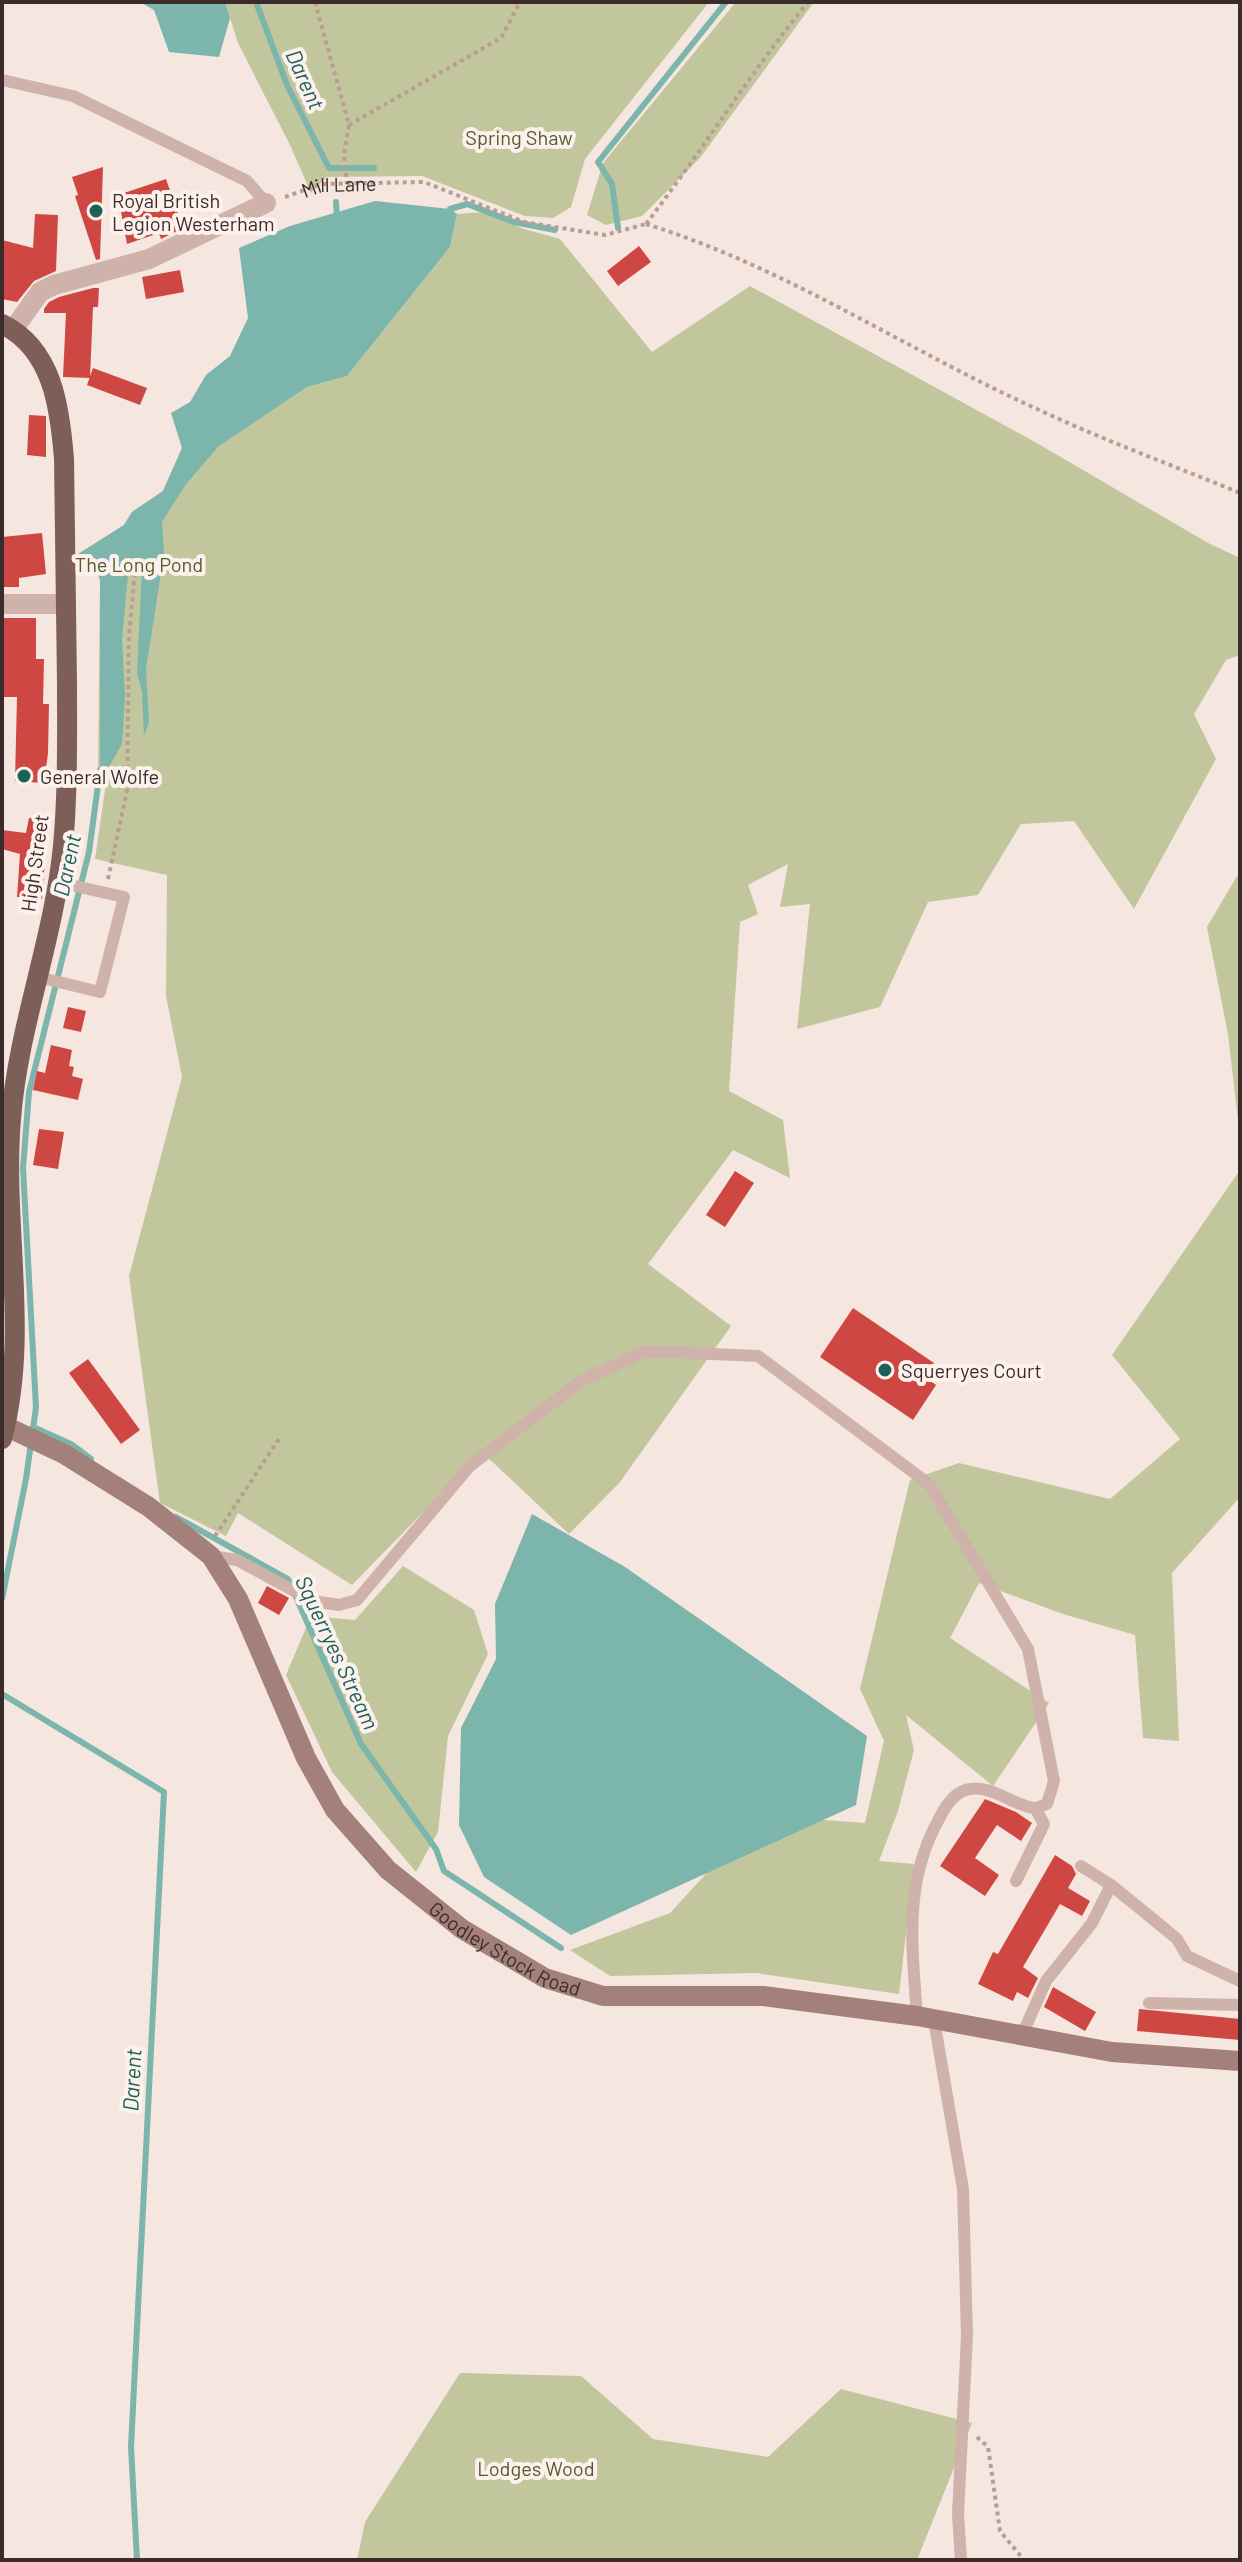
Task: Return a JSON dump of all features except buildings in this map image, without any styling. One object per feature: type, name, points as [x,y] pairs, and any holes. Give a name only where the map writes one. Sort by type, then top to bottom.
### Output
[{"type":"main road","name":"High Street","points":[[8,327],[33,348],[43,363],[53,384],[60,417],[64,459],[67,771],[63,847],[66,884],[44,979],[17,1068],[11,1120],[9,1176],[16,1299],[8,1432]]},
{"type":"street","points":[[8,327],[40,292],[54,285],[149,259],[266,203]]},
{"type":"street","points":[[2,604],[66,604]]},
{"type":"street","name":"Goodley Stock Road","points":[[8,1432],[45,1445],[149,1507],[208,1554],[238,1599],[306,1758],[335,1810],[388,1870],[462,1929],[545,1978],[603,1996],[763,1996],[925,2018],[1112,2052],[1240,2061]]},
{"type":"lane","points":[[2,80],[73,96],[247,181],[266,203]]},
{"type":"lane","points":[[44,979],[100,992],[124,897],[66,884]]},
{"type":"lane","points":[[208,1554],[237,1560],[313,1601],[339,1605],[357,1600],[470,1466],[581,1381],[645,1351],[758,1356],[929,1484],[1028,1649],[1054,1781],[1047,1804],[1035,1808],[989,1791],[969,1789],[949,1801],[927,1840],[910,1916],[925,2018],[963,2189],[967,2336],[958,2514],[961,2560]]},
{"type":"lane","points":[[1016,1881],[1044,1824],[1035,1808]]},
{"type":"lane","points":[[1081,1866],[1111,1885],[1177,1939],[1187,1956],[1240,1981]]},
{"type":"lane","points":[[1022,2035],[1046,1981],[1092,1923],[1111,1885]]},
{"type":"lane","points":[[1149,2003],[1240,2005]]},
{"type":"path","points":[[315,2],[349,125],[344,154],[347,184]]},
{"type":"path","points":[[349,125],[501,38],[520,2]]},
{"type":"path","points":[[808,2],[646,224],[696,239],[790,281],[1036,409],[1240,493]]},
{"type":"path","name":"Mill Lane","points":[[266,203],[321,184],[424,182],[524,222],[605,235],[646,224]]},
{"type":"path","points":[[100,892],[127,791],[129,635],[135,572]]},
{"type":"path","points":[[208,1554],[279,1439]]},
{"type":"path","points":[[961,2423],[988,2447],[1000,2531],[1024,2560]]},
{"type":"green space","name":"Spring Shaw","points":[[225,2],[709,2],[585,159],[571,207],[553,218],[525,216],[422,176],[326,177],[311,193],[238,43]]},
{"type":"green space","points":[[736,2],[814,2],[700,158],[642,216],[606,225],[587,215],[603,163]]},
{"type":"green space","name":"The Long Pond","points":[[483,212],[524,229],[560,239],[652,352],[750,286],[1035,442],[1208,543],[1240,558],[1240,655],[1226,660],[1194,714],[1216,759],[1134,909],[1074,821],[1021,824],[978,895],[928,902],[880,1007],[797,1029],[810,904],[780,907],[788,864],[748,885],[758,914],[740,922],[729,1091],[783,1120],[790,1178],[733,1150],[648,1264],[731,1326],[620,1482],[569,1534],[482,1452],[352,1585],[238,1513],[226,1536],[160,1503],[129,1276],[182,1077],[166,996],[167,875],[95,859],[106,783],[98,772],[100,580],[93,560],[75,556],[124,525],[132,512],[163,491],[182,448],[226,441],[307,387],[347,376],[450,247],[457,214]]},
{"type":"green space","points":[[1240,871],[1240,1138],[1228,1034],[1207,927]]},
{"type":"green space","points":[[1240,1170],[1240,1497],[1172,1573],[1179,1741],[1143,1738],[1135,1635],[1063,1614],[979,1583],[950,1638],[1049,1703],[993,1786],[906,1715],[914,1750],[898,1811],[879,1861],[914,1864],[899,1994],[756,1973],[610,1976],[570,1950],[670,1913],[760,1815],[865,1823],[884,1741],[860,1689],[910,1480],[959,1463],[1110,1499],[1180,1439],[1112,1355]]},
{"type":"green space","points":[[403,1566],[474,1610],[488,1654],[448,1736],[438,1832],[416,1872],[332,1772],[286,1675],[311,1616],[355,1620]]},
{"type":"green space","name":"Lodges Wood","points":[[460,2373],[581,2376],[653,2439],[768,2457],[841,2389],[972,2423],[917,2560],[357,2560],[365,2522]]},
{"type":"water","points":[[140,2],[225,2],[230,18],[219,57],[169,52],[154,10]]},
{"type":"water","points":[[375,201],[450,209],[457,214],[450,247],[347,376],[307,387],[219,446],[186,484],[162,522],[164,554],[146,669],[149,722],[144,736],[142,692],[137,673],[142,568],[139,557],[129,564],[122,639],[125,696],[122,744],[103,777],[100,776],[100,580],[93,560],[75,556],[124,525],[132,512],[163,491],[182,448],[171,413],[190,402],[206,375],[230,356],[248,318],[239,248],[290,226]]},
{"type":"water","points":[[532,1514],[625,1567],[867,1736],[856,1805],[571,1935],[484,1877],[459,1825],[461,1728],[496,1659],[495,1604]]},
{"type":"waterway","name":"Darent","points":[[256,2],[287,85],[329,168],[374,168]]},
{"type":"waterway","points":[[618,228],[612,184],[598,162],[726,2]]},
{"type":"waterway","name":"Darent","points":[[336,202],[337,218]]},
{"type":"waterway","points":[[450,209],[467,204],[514,222],[555,230]]},
{"type":"waterway","name":"Darent","points":[[2,1599],[26,1479],[36,1407],[23,1168],[29,1092],[89,852],[100,770]]},
{"type":"waterway","name":"Squerryes Stream","points":[[33,1427],[71,1444],[91,1459]]},
{"type":"waterway","name":"Squerryes Stream","points":[[176,1517],[288,1579],[361,1744],[436,1849],[444,1871],[561,1948]]},
{"type":"waterway","name":"Darent","points":[[2,1694],[164,1792],[131,2447],[137,2560]]},
{"type":"place","name":"Royal British Legion Westerham","points":[[96,211]]},
{"type":"place","name":"General Wolfe","points":[[24,776]]},
{"type":"place","name":"Squerryes Court","points":[[885,1370]]}]
